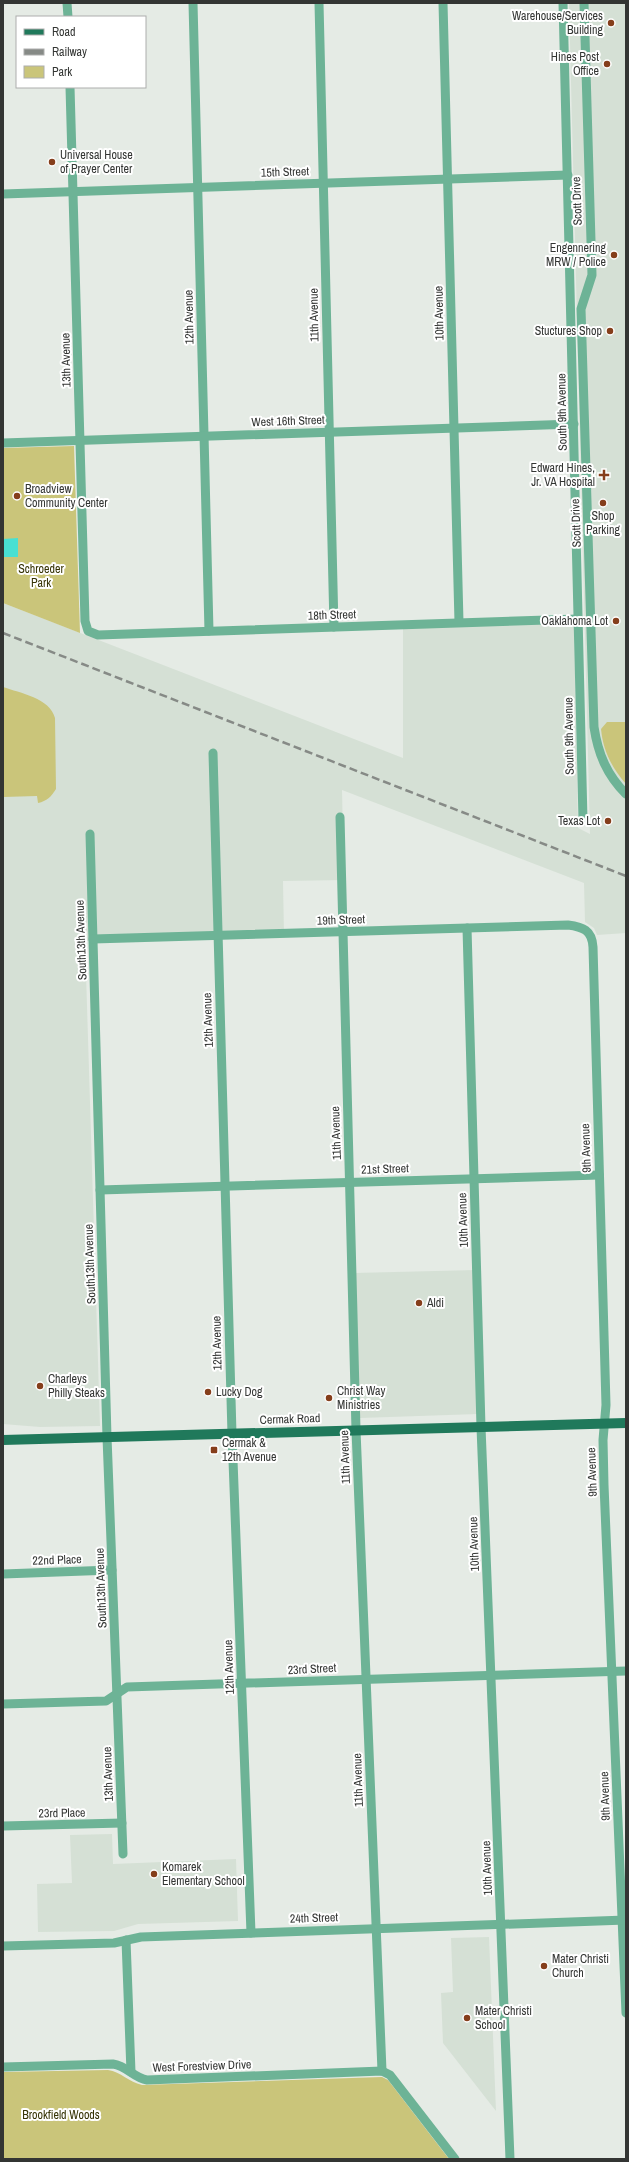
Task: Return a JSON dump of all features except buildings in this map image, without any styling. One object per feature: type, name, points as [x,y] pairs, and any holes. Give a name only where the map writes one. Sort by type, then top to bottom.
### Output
[{"type":"main road","name":"Cermak Road","points":[[3,1440],[626,1423]]},
{"type":"street","points":[[68,3],[68,16]]},
{"type":"street","name":"12th Avenue","points":[[193,3],[209,631]]},
{"type":"street","name":"11th Avenue","points":[[318,3],[334,627]]},
{"type":"street","name":"10th Avenue","points":[[443,3],[459,622]]},
{"type":"street","name":"South 9th Avenue","points":[[563,3],[583,820]]},
{"type":"street","name":"Scott Drive","points":[[584,3],[592,275],[581,309],[594,727],[596,741],[608,773],[626,794]]},
{"type":"street","name":"13th Avenue","points":[[70,88],[85,621],[88,631]]},
{"type":"street","name":"15th Street","points":[[3,194],[568,175]]},
{"type":"street","name":"West 16th Street","points":[[3,443],[574,424]]},
{"type":"street","name":"18th Street","points":[[88,631],[98,634],[578,619]]},
{"type":"street","name":"12th Avenue","points":[[213,753],[232,1434],[251,1933]]},
{"type":"street","name":"11th Avenue","points":[[340,817],[356,1430],[382,2071]]},
{"type":"street","name":"South13th Avenue","points":[[90,834],[107,1437],[117,1694]]},
{"type":"street","name":"19th Street","points":[[93,939],[568,925],[588,931]]},
{"type":"street","name":"10th Avenue","points":[[466,928],[481,1427],[510,2159]]},
{"type":"street","name":"9th Avenue","points":[[588,931],[593,939],[606,1405],[604,1424],[604,1486],[624,1920],[626,2014]]},
{"type":"street","name":"21st Street","points":[[100,1190],[599,1174]]},
{"type":"street","name":"22nd Place","points":[[3,1574],[112,1570]]},
{"type":"street","name":"23rd Street","points":[[3,1704],[106,1701],[127,1687],[626,1672]]},
{"type":"street","name":"13th Avenue","points":[[117,1694],[123,1854]]},
{"type":"street","name":"23rd Place","points":[[3,1826],[122,1823]]},
{"type":"street","name":"24th Street","points":[[3,1946],[114,1943],[141,1937],[624,1920]]},
{"type":"street","points":[[126,1940],[131,2072]]},
{"type":"street","name":"West Forestview Drive","points":[[3,2067],[113,2064],[124,2067],[141,2079],[147,2080],[382,2071]]},
{"type":"street","points":[[382,2071],[390,2075],[455,2159]]},
{"type":"shaded area","points":[[569,3],[626,3],[626,933],[597,935],[594,928],[585,922],[584,883],[342,790],[344,880],[283,881],[284,936],[85,941],[100,1426],[40,1427],[3,1424],[3,603],[403,758],[403,628],[574,623],[578,828],[590,834]]},
{"type":"shaded area","points":[[476,1270],[478,1414],[360,1418],[354,1273]]},
{"type":"shaded area","name":"Komarek Elementary School","points":[[112,1834],[113,1864],[236,1859],[238,1921],[138,1924],[114,1931],[38,1932],[37,1884],[72,1883],[70,1835]]},
{"type":"shaded area","name":"Mater Christi School","points":[[489,1937],[496,2111],[443,2043],[441,1993],[453,1992],[451,1938]]},
{"type":"green space","name":"Schroeder Park","points":[[74,446],[80,633],[3,603],[3,448]]},
{"type":"green space","points":[[3,687],[26,694],[41,701],[52,711],[55,718],[56,789],[48,798],[38,803],[37,796],[3,797]]},
{"type":"green space","points":[[607,722],[626,722],[626,784],[616,772],[606,752],[601,729]]},
{"type":"green space","name":"Brookfield Woods","points":[[108,2070],[142,2085],[382,2077],[388,2080],[449,2159],[3,2159],[3,2072]]},
{"type":"water","points":[[18,538],[18,557],[3,557],[3,539]]},
{"type":"railway","points":[[3,633],[626,876]]},
{"type":"place","name":"Warehouse/Services Building","points":[[611,23]]},
{"type":"place","name":"Hines Post Office","points":[[607,64]]},
{"type":"place","name":"Universal House of Prayer Center","points":[[52,162]]},
{"type":"place","name":"Engennering MRW / Police","points":[[614,255]]},
{"type":"place","name":"Stuctures Shop","points":[[610,331]]},
{"type":"place","name":"Edward Hines, Jr. VA Hospital","points":[[604,475]]},
{"type":"place","name":"Broadview Community Center","points":[[17,496]]},
{"type":"place","name":"Shop Parking","points":[[603,503]]},
{"type":"place","name":"Oaklahoma Lot","points":[[616,621]]},
{"type":"place","name":"Texas Lot","points":[[608,821]]},
{"type":"place","name":"Aldi","points":[[419,1303]]},
{"type":"place","name":"Charleys Philly Steaks","points":[[40,1386]]},
{"type":"place","name":"Lucky Dog","points":[[208,1392]]},
{"type":"place","name":"Christ Way Ministries","points":[[329,1398]]},
{"type":"place","name":"Cermak & 12th Avenue","points":[[214,1450]]},
{"type":"place","name":"Komarek Elementary School","points":[[154,1874]]},
{"type":"place","name":"Mater Christi Church","points":[[544,1966]]},
{"type":"place","name":"Mater Christi School","points":[[467,2018]]}]
